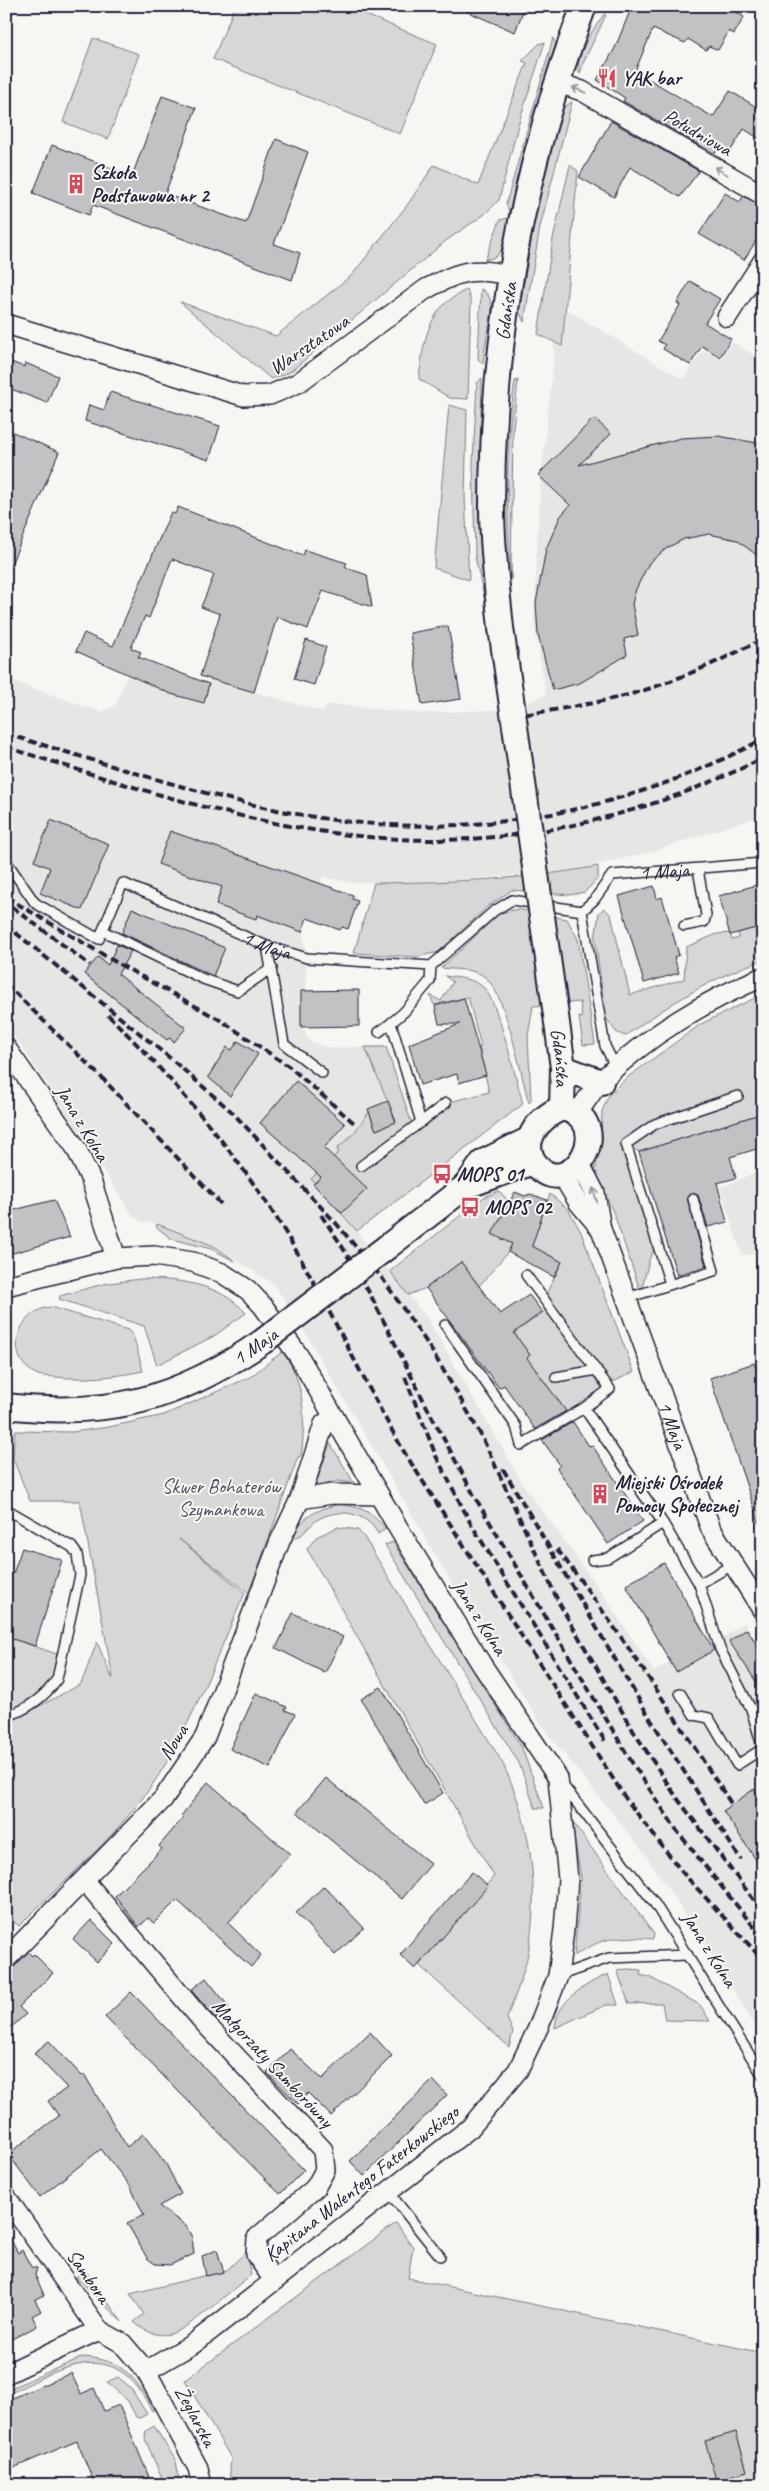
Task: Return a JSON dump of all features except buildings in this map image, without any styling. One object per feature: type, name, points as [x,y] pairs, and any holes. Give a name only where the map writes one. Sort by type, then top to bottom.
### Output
[{"type":"street","name":"Gdańska","points":[[569,1111],[501,628],[494,550],[494,431],[510,276],[543,126],[556,82],[584,6]]},
{"type":"street","name":"Południowa","points":[[556,82],[582,91],[763,195]]},
{"type":"street","points":[[727,317],[763,262]]},
{"type":"street","name":"Warsztatowa","points":[[6,324],[243,396],[260,397],[298,383],[426,289],[446,278],[476,270],[510,276]]},
{"type":"street","points":[[569,1111],[585,1122],[590,1138],[587,1152],[571,1170],[552,1176],[533,1162],[529,1151],[533,1130],[546,1116],[569,1111],[608,1075],[689,1013],[722,994],[763,977]]},
{"type":"street","name":"Jana z Kolna","points":[[6,1048],[76,1148],[91,1180],[116,1258]]},
{"type":"street","points":[[563,1068],[608,1075]]},
{"type":"street","points":[[466,1186],[483,1162],[530,1139]]},
{"type":"street","points":[[466,1186],[533,1162]]},
{"type":"street","name":"1 Maja","points":[[571,1170],[579,1202],[601,1229],[711,1529],[763,1611]]},
{"type":"street","name":"1 Maja","points":[[7,1410],[62,1411],[101,1409],[158,1396],[205,1378],[262,1342],[466,1186]]},
{"type":"street","name":"Jana z Kolna","points":[[6,1286],[116,1258],[154,1256],[193,1262],[222,1273],[248,1290],[263,1306],[298,1355],[379,1495],[482,1665],[558,1778]]},
{"type":"street","name":"Nowa","points":[[6,1959],[85,1881],[163,1799],[205,1737],[280,1541],[300,1499],[324,1424],[334,1417]]},
{"type":"street","points":[[300,1499],[332,1494],[379,1495]]},
{"type":"street","name":"Kapitana Walentego Faterkowskiego","points":[[146,2371],[193,2344],[388,2190],[470,2128],[518,2070],[538,2028],[558,1976],[568,1879],[558,1778]]},
{"type":"street","name":"Małgorzaty Samborówny","points":[[85,1881],[200,2018],[323,2150],[325,2170],[315,2188],[257,2238],[256,2255],[274,2280]]},
{"type":"street","name":"Sambora","points":[[6,2197],[99,2330],[122,2343],[146,2371]]},
{"type":"street","points":[[6,2374],[99,2330]]},
{"type":"street","name":"Żeglarska","points":[[146,2371],[198,2468],[202,2485]]},
{"type":"lane","points":[[6,861],[34,903],[99,938],[103,931],[202,979],[238,991],[272,968]]},
{"type":"lane","name":"1 Maja","points":[[582,910],[594,900],[612,875],[763,863]]},
{"type":"lane","points":[[684,926],[704,922],[706,915],[698,868]]},
{"type":"lane","name":"1 Maja","points":[[103,931],[123,883],[267,946],[307,958],[431,966]]},
{"type":"lane","points":[[379,1032],[404,1012],[430,981],[431,966],[494,911],[512,900],[582,910],[608,1075]]},
{"type":"lane","points":[[267,946],[284,1044],[322,1072]]},
{"type":"lane","points":[[391,1024],[420,1122]]},
{"type":"lane","points":[[670,1284],[626,1144],[655,1124],[738,1096]]},
{"type":"lane","points":[[361,1166],[446,1104]]},
{"type":"lane","points":[[627,1298],[714,1271],[693,1199]]},
{"type":"lane","points":[[445,1325],[516,1426],[521,1445],[584,1408],[610,1389],[526,1275]]},
{"type":"lane","points":[[556,1377],[597,1370]]},
{"type":"lane","points":[[584,1408],[663,1523],[699,1584],[720,1649],[751,1709],[763,1749],[737,1765],[709,1718],[694,1716],[680,1693]]},
{"type":"lane","points":[[6,1509],[72,1547],[78,1559],[80,1576],[57,1679],[50,1690],[20,1710],[6,1716]]},
{"type":"lane","points":[[592,1560],[608,1558],[663,1523]]},
{"type":"lane","points":[[699,1584],[734,1564]]},
{"type":"lane","name":"Jana z Kolna","points":[[558,1778],[655,1904],[763,2076]]},
{"type":"lane","points":[[558,1976],[609,1958],[688,1955]]},
{"type":"lane","points":[[388,2190],[440,2256]]},
{"type":"shaded area","points":[[567,310],[683,379],[703,350],[720,359],[733,342],[763,361],[763,815],[654,851],[574,870],[433,882],[351,883],[323,877],[302,932],[307,958],[305,991],[301,992],[301,1027],[310,1042],[330,1048],[365,1047],[386,1102],[388,1101],[396,1122],[376,1130],[369,1113],[354,1133],[338,1149],[340,1152],[311,1179],[342,1213],[428,1319],[523,1484],[601,1591],[654,1672],[670,1662],[672,1664],[706,1649],[744,1623],[763,1651],[763,2039],[710,1952],[645,1854],[545,1730],[456,1590],[290,1307],[272,1283],[214,1246],[158,1224],[141,1222],[133,1216],[20,1044],[6,1027],[6,679],[101,712],[115,706],[128,674],[172,694],[203,703],[210,679],[324,712],[327,704],[420,713],[515,709],[546,694],[534,623],[538,525],[541,476],[554,356],[553,317]]},
{"type":"shaded area","points":[[763,1169],[763,1254],[742,1255],[720,1188]]},
{"type":"green space","points":[[235,6],[344,6],[437,44],[400,134],[213,59]]},
{"type":"green space","points":[[604,14],[606,15],[584,61],[580,74],[579,58],[582,50]]},
{"type":"green space","points":[[93,38],[139,54],[108,139],[63,122]]},
{"type":"green space","points":[[553,38],[556,45],[555,50],[524,149],[504,242],[496,257],[485,260],[500,220],[508,218],[509,211],[506,204]]},
{"type":"green space","points":[[545,42],[518,125],[499,200],[485,214],[447,240],[290,372],[271,379],[180,302],[276,336],[352,275],[408,204],[434,165],[478,185],[527,63],[522,61],[539,44]]},
{"type":"green space","points":[[572,102],[540,227],[524,322],[519,311],[537,206],[562,108]]},
{"type":"green space","points":[[570,165],[578,171],[562,346],[538,334],[553,239]]},
{"type":"green space","points":[[467,289],[471,301],[468,399],[450,398],[419,379],[422,359],[426,338],[434,318],[447,302]]},
{"type":"green space","points":[[481,289],[487,294],[492,304],[483,364],[478,359]]},
{"type":"green space","points":[[482,378],[479,500],[485,601],[475,557],[473,462],[477,383]]},
{"type":"green space","points":[[518,380],[513,428],[511,579],[507,505],[508,455],[515,381]]},
{"type":"green space","points":[[449,405],[467,410],[465,498],[469,580],[434,568]]},
{"type":"green space","points":[[598,866],[598,878],[585,892],[569,895],[512,890],[487,907],[439,952],[416,957],[354,953],[374,883],[458,881],[515,877]]},
{"type":"green space","points":[[604,908],[611,915],[630,995],[684,979],[686,947],[717,934],[730,933],[732,940],[739,938],[738,933],[763,926],[763,960],[725,975],[691,993],[625,1036],[616,1032],[606,1018],[595,939],[599,913]]},
{"type":"green space","points":[[518,909],[567,919],[578,939],[595,1044],[583,1045],[579,1017],[582,1018],[580,1002],[533,1006],[528,1036],[531,1100],[529,1103],[512,1036],[500,1000],[493,987],[486,978],[477,972],[441,968],[500,913]]},
{"type":"green space","points":[[445,976],[466,979],[481,985],[485,989],[501,1026],[523,1104],[357,1231],[311,1179],[339,1152],[337,1149],[354,1133],[369,1112],[376,1130],[396,1122],[365,1047],[386,1047],[413,1127],[446,1103],[489,1092],[479,1047],[481,1046],[468,997],[434,1005],[430,995],[441,1001],[453,982]]},
{"type":"green space","points":[[763,994],[763,1113],[639,1152],[627,1145],[657,1242],[649,1260],[641,1293],[614,1214],[595,1171],[601,1142],[602,1111],[609,1095],[625,1079],[701,1024]]},
{"type":"green space","points":[[499,1191],[520,1213],[539,1224],[550,1194],[568,1209],[581,1232],[634,1372],[607,1385],[610,1389],[565,1419],[553,1404],[535,1369],[522,1362],[530,1355],[511,1329],[524,1326],[550,1307],[544,1298],[562,1262],[525,1243],[517,1234],[508,1252],[479,1286],[461,1262],[426,1288],[408,1295],[390,1271],[484,1197]]},
{"type":"green space","points":[[157,1224],[214,1246],[235,1261],[211,1249],[172,1239],[156,1227]]},
{"type":"green space","points":[[140,1279],[169,1280],[211,1289],[224,1295],[246,1313],[214,1336],[157,1365],[144,1326],[59,1299],[60,1296],[103,1284]]},
{"type":"green space","points":[[51,1307],[128,1330],[133,1335],[143,1371],[89,1378],[66,1378],[36,1374],[26,1367],[20,1357],[17,1347],[18,1336],[30,1316],[39,1310]]},
{"type":"green space","name":"Skwer Bohaterów Szymankowa","points":[[282,1352],[290,1363],[299,1388],[302,1402],[303,1443],[301,1456],[298,1457],[249,1593],[179,1539],[245,1593],[189,1720],[177,1744],[148,1791],[103,1844],[19,1926],[6,1916],[6,1724],[81,1684],[97,1642],[113,1678],[80,1501],[30,1501],[13,1459],[15,1431],[72,1432],[109,1427],[164,1415],[250,1377]]},
{"type":"green space","points":[[330,1443],[354,1483],[337,1481],[315,1488]]},
{"type":"green space","points":[[339,1504],[366,1511],[386,1529],[378,1534],[367,1521],[359,1516],[343,1513],[325,1516],[317,1520],[303,1534],[293,1538],[296,1530],[305,1519],[324,1508]]},
{"type":"green space","points":[[338,1527],[358,1530],[364,1537],[502,1762],[519,1805],[530,1849],[533,1895],[530,1941],[526,1960],[507,2018],[513,2032],[509,2047],[419,1965],[494,1876],[307,1549],[316,1537]]},
{"type":"green space","points":[[393,1542],[521,1746],[544,1808],[535,1808],[519,1763],[385,1545]]},
{"type":"green space","points":[[11,1638],[62,1656],[50,1690],[6,1716],[6,1654],[9,1653]]},
{"type":"green space","points":[[574,1824],[654,1934],[653,1939],[612,1939],[594,1944],[574,1956],[581,1878],[573,1831]]},
{"type":"green space","points":[[617,1970],[641,1970],[640,1975],[649,1977],[700,2005],[710,2021],[665,2020],[662,2003],[629,2004]]},
{"type":"green space","points":[[608,1974],[618,2005],[606,2005],[555,2028],[557,2018],[566,2002],[582,1988]]},
{"type":"green space","points":[[396,2223],[413,2247],[408,2278],[763,2353],[763,2485],[229,2485],[231,2458],[185,2380]]},
{"type":"green space","points":[[246,2252],[251,2275],[188,2325],[170,2334],[160,2335],[146,2331],[134,2322],[144,2314],[130,2294],[227,2270]]},
{"type":"green space","points":[[85,2270],[122,2322],[76,2277]]},
{"type":"green space","points":[[83,2357],[108,2362],[127,2372],[141,2388],[154,2410],[152,2411],[138,2388],[127,2376],[113,2367],[98,2364],[82,2364],[66,2368],[6,2395],[6,2390]]},
{"type":"green space","points":[[118,2377],[130,2387],[147,2414],[140,2418],[136,2417],[128,2401],[107,2382]]},
{"type":"green space","points":[[154,2426],[176,2461],[180,2485],[165,2485],[145,2439],[146,2431]]},
{"type":"railway","points":[[502,718],[586,704],[635,693],[700,669],[763,639]]},
{"type":"railway","points":[[6,734],[180,786],[251,804],[348,822],[409,826],[470,824],[531,817],[591,806],[650,788],[707,766],[763,739]]},
{"type":"railway","points":[[6,747],[151,792],[249,818],[349,835],[446,840],[540,831],[586,822],[632,810],[677,795],[763,758]]},
{"type":"railway","points":[[6,897],[119,964],[222,1021],[291,1068],[354,1123]]},
{"type":"railway","points":[[12,907],[90,965]]},
{"type":"railway","points":[[6,925],[170,1058],[231,1111],[335,1222],[382,1278],[427,1343],[482,1437],[559,1603],[634,1732],[677,1798],[763,1912]]},
{"type":"railway","points":[[6,984],[105,1081],[221,1204]]},
{"type":"railway","points":[[108,1015],[178,1088],[241,1166],[296,1250],[406,1455],[626,1799],[682,1872],[763,1960]]},
{"type":"railway","points":[[321,1215],[370,1294],[476,1499],[631,1761],[677,1831],[758,1932]]},
{"type":"railway","points":[[405,1377],[436,1456],[471,1524],[605,1741]]},
{"type":"railway","points":[[503,1469],[651,1720],[741,1860]]},
{"type":"railway","points":[[557,1549],[625,1643],[732,1805]]},
{"type":"place","name":"YAK bar","points":[[607,78]]},
{"type":"place","name":"Szkoła Podstawowa nr 2","points":[[76,184]]},
{"type":"place","name":"MOPS 01","points":[[442,1174]]},
{"type":"place","name":"MOPS 02","points":[[470,1207]]},
{"type":"place","name":"Miejski Ośrodek Pomocy Społecznej","points":[[600,1494]]}]
